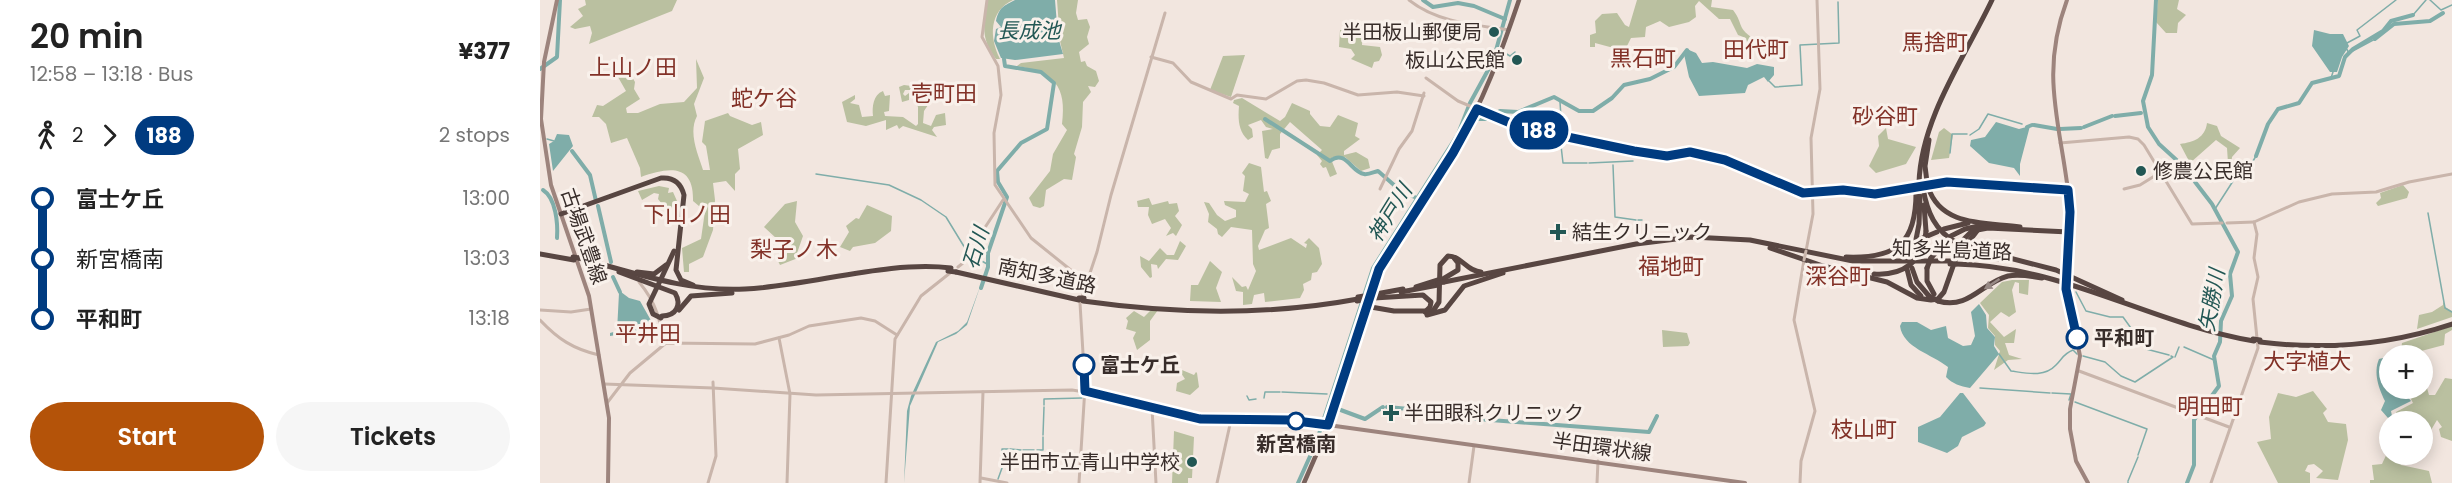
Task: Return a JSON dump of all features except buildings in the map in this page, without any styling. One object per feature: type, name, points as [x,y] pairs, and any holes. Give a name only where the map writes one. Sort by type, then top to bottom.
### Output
[{"type":"highway","points":[[1990,226],[1969,233],[1941,290],[1931,298],[1923,297],[1915,291],[1909,268],[1920,216],[1921,160],[1928,133],[1994,0]]},
{"type":"highway","points":[[1863,257],[1885,255],[1905,240],[1915,215],[1929,140],[1994,0]]},
{"type":"highway","points":[[1822,264],[1874,274],[1893,273],[1909,266],[1922,250],[1926,231],[1921,186],[1929,140]]},
{"type":"highway","points":[[561,215],[660,180],[670,180],[679,187],[682,196],[675,250],[676,270],[682,281],[703,287],[736,291]]},
{"type":"highway","points":[[1921,186],[1943,212],[1957,219],[1990,226]]},
{"type":"highway","points":[[1921,186],[1934,222],[1944,234],[1957,243],[2043,266],[2122,300]]},
{"type":"highway","points":[[1944,229],[1974,222]]},
{"type":"highway","points":[[1990,226],[1977,231],[1971,237],[1970,247],[1976,254],[2043,266]]},
{"type":"highway","points":[[1931,295],[1924,264],[1949,238],[1965,228],[1990,226],[2069,232]]},
{"type":"highway","points":[[1918,240],[1937,232]]},
{"type":"highway","name":"知多半島道路","points":[[1441,282],[1636,244],[1692,237],[1750,240],[1861,262],[1924,264]]},
{"type":"highway","name":"知多半島道路","points":[[1441,282],[1677,241],[1722,240],[1758,244],[1841,263],[2004,264],[2040,271],[2213,332]]},
{"type":"highway","points":[[1809,253],[1886,257],[1911,243]]},
{"type":"highway","points":[[1758,244],[1887,282],[1917,298],[1931,300],[1940,297],[1944,292],[1954,262]]},
{"type":"highway","points":[[600,264],[654,274],[664,268],[675,250]]},
{"type":"highway","points":[[675,250],[651,303],[655,312],[662,317],[675,314],[691,296],[736,291]]},
{"type":"highway","name":"南知多道路","points":[[540,253],[600,264],[678,285],[736,291]]},
{"type":"highway","points":[[1366,306],[1390,310],[1432,311],[1439,304],[1439,270],[1446,256],[1455,256],[1476,272],[1519,267]]},
{"type":"highway","points":[[1430,315],[1442,304],[1443,263],[1448,258],[1456,259],[1459,265],[1456,272],[1441,282]]},
{"type":"highway","name":"南知多道路","points":[[577,259],[675,287],[736,291],[916,267],[953,270],[1081,299],[1236,310],[1357,301],[1372,295],[1441,282]]},
{"type":"highway","name":"知多半島道路","points":[[1954,262],[2037,273],[2151,314],[2213,332],[2257,341],[2307,344],[2352,342],[2398,335],[2452,322]]},
{"type":"highway","points":[[1909,268],[1917,282],[1939,300],[1965,301],[2003,278],[2027,276],[2069,284],[2151,314]]},
{"type":"highway","points":[[619,272],[675,293],[678,300],[677,309],[670,315],[662,317]]},
{"type":"highway","points":[[1366,306],[1394,314],[1430,315],[1445,310],[1464,286],[1503,273]]},
{"type":"highway","name":"南知多道路","points":[[1372,295],[1441,282]]},
{"type":"highway","points":[[1372,295],[1423,295],[1430,300],[1431,305],[1423,312]]},
{"type":"main road","name":"古場武豊線","points":[[558,0],[544,62],[541,113],[549,173],[591,309],[607,403],[608,483]]},
{"type":"main road","points":[[1306,483],[1383,261],[1473,118],[1505,29],[1519,0]]},
{"type":"main road","points":[[2067,0],[2053,46],[2052,92],[2068,190],[2069,232],[2066,287],[2079,347],[2079,371],[2070,409],[2070,429],[2076,461],[2088,483]]},
{"type":"main road","points":[[1366,306],[1383,261]]},
{"type":"main road","name":"半田環状線","points":[[1328,425],[1735,483]]},
{"type":"main road","name":"半田環状線","points":[[1328,425],[1745,483]]},
{"type":"street","points":[[987,0],[982,37],[998,66],[1001,95],[994,133],[993,179],[1006,205],[1034,241],[1087,283]]},
{"type":"street","points":[[1409,0],[1425,12],[1440,18],[1505,29]]},
{"type":"street","points":[[1800,483],[1801,461],[1815,411],[1794,320],[1804,260],[1809,253],[1813,214],[1811,138],[1820,89],[1817,0]]},
{"type":"street","points":[[1079,483],[1085,391],[1080,306],[1165,13]]},
{"type":"street","points":[[1151,57],[1173,63],[1191,82],[1231,99],[1237,95],[1266,99],[1300,81],[1323,83],[1358,95],[1398,92],[1424,94],[1412,131],[1399,149],[1380,189]]},
{"type":"street","points":[[1426,78],[1448,95],[1469,106],[1520,127],[1634,151],[1667,156],[1690,152],[1725,160],[1797,192],[1813,194],[1843,190],[1875,194],[1947,182],[2068,190]]},
{"type":"street","points":[[2060,143],[2133,138],[2145,145],[2192,224],[2222,223]]},
{"type":"street","points":[[2124,189],[2140,185],[2161,172]]},
{"type":"street","points":[[2227,223],[2254,222],[2308,200],[2342,193],[2376,192],[2409,182],[2452,174]]},
{"type":"street","points":[[886,483],[897,335],[921,296],[973,256],[982,232],[1003,200]]},
{"type":"street","points":[[2211,483],[2258,348],[2253,299],[2258,277],[2254,258],[2257,234],[2254,222]]},
{"type":"street","points":[[639,282],[658,317],[661,345]]},
{"type":"street","points":[[1357,301],[1366,306]]},
{"type":"street","points":[[540,310],[571,312],[591,309]]},
{"type":"street","points":[[607,403],[622,384],[661,345],[744,345],[779,338],[809,326],[861,318],[875,321],[897,335]]},
{"type":"street","points":[[540,320],[555,336],[571,347],[599,356]]},
{"type":"street","points":[[779,338],[790,394],[787,483]]},
{"type":"street","points":[[2079,371],[2229,427]]},
{"type":"street","points":[[708,483],[716,456],[713,382]]},
{"type":"street","points":[[604,384],[713,388],[790,394],[1085,391],[1200,419],[1328,425]]},
{"type":"street","points":[[983,392],[980,481],[1007,483]]},
{"type":"street","points":[[1152,408],[1156,483]]},
{"type":"street","points":[[1217,483],[1231,420]]},
{"type":"street","points":[[1469,483],[1474,446]]},
{"type":"street","points":[[1597,483],[1598,462]]},
{"type":"green space","points":[[585,0],[677,0],[672,11],[589,44],[592,33],[590,26],[575,29],[570,27],[583,16],[578,9],[586,5]]},
{"type":"green space","points":[[987,0],[1013,0],[999,11],[993,25],[994,42],[1000,59],[996,59],[985,38]]},
{"type":"green space","points":[[1057,0],[1078,0],[1076,13],[1078,20],[1087,19],[1090,27],[1087,37],[1089,44],[1079,52],[1081,62],[1085,61],[1087,66],[1096,71],[1099,81],[1095,87],[1088,86],[1091,92],[1083,102],[1082,127],[1074,154],[1076,157],[1072,180],[1064,179],[1046,190],[1044,206],[1040,208],[1033,206],[1029,198],[1050,171],[1053,154],[1067,130],[1062,124],[1062,100],[1055,83],[1040,72],[1017,66],[1021,63],[1064,58],[1060,41]]},
{"type":"green space","points":[[1637,0],[1712,0],[1711,7],[1733,10],[1743,29],[1757,41],[1748,45],[1746,38],[1738,35],[1730,19],[1719,19],[1699,1],[1695,6],[1696,17],[1689,22],[1669,27],[1660,21],[1646,27],[1645,37],[1631,38],[1627,46],[1610,47],[1595,43],[1595,47],[1590,47],[1590,35],[1596,33],[1595,21],[1602,14],[1617,13],[1629,27]]},
{"type":"green space","points":[[2158,0],[2179,0],[2177,9],[2186,15],[2178,23],[2177,33],[2166,33],[2156,22]]},
{"type":"green space","points":[[1356,21],[1364,28],[1362,45],[1380,47],[1382,55],[1379,61],[1374,62],[1372,68],[1351,59],[1355,55],[1351,49],[1339,47],[1340,30],[1351,29]]},
{"type":"green space","points":[[1245,55],[1231,97],[1210,90],[1223,56]]},
{"type":"green space","points":[[696,59],[704,78],[694,104],[697,116],[693,129],[703,170],[710,170],[706,146],[702,142],[705,121],[728,113],[752,125],[761,122],[763,135],[738,149],[740,169],[735,174],[735,191],[726,181],[713,183],[715,200],[713,230],[703,257],[689,264],[689,272],[684,272],[682,248],[701,239],[705,211],[693,201],[689,180],[684,174],[669,170],[641,177],[640,168],[627,138],[611,143],[606,124],[599,117],[592,117],[597,105],[603,106],[626,91],[618,77],[629,72],[640,99],[626,108],[627,113],[638,113],[660,104],[684,102],[697,88]]},
{"type":"green space","points":[[904,85],[919,87],[920,100],[926,103],[933,92],[936,93],[924,111],[923,123],[931,126],[936,115],[945,113],[946,125],[934,127],[932,130],[937,137],[903,126],[899,129],[897,125],[886,130],[886,120],[866,126],[847,122],[842,102],[855,95],[855,99],[850,103],[859,105],[862,117],[873,116],[875,98],[883,91],[885,96],[890,95],[889,111],[884,112],[885,116],[903,117],[916,126],[918,107],[910,90],[905,90],[903,94],[905,96],[909,93],[909,100],[902,102],[899,87]]},
{"type":"green space","points":[[1242,98],[1280,121],[1285,117],[1292,103],[1310,111],[1320,126],[1330,127],[1338,115],[1358,123],[1355,136],[1360,139],[1344,151],[1344,155],[1356,152],[1368,159],[1370,168],[1361,171],[1345,157],[1333,157],[1331,159],[1337,174],[1330,177],[1326,167],[1323,168],[1320,164],[1322,161],[1317,155],[1322,150],[1290,122],[1280,134],[1280,148],[1272,150],[1268,159],[1265,158],[1262,131],[1273,129],[1266,127],[1261,120],[1248,125],[1252,129],[1253,137],[1248,140],[1240,128],[1239,106],[1233,103],[1234,100]]},
{"type":"green space","points":[[2207,123],[2217,126],[2221,136],[2240,148],[2232,157],[2231,165],[2226,166],[2228,163],[2227,148],[2216,140],[2190,163],[2180,144],[2201,136]]},
{"type":"green space","points":[[1886,128],[1888,139],[1916,147],[1906,164],[1876,173],[1869,166],[1879,146],[1878,136]]},
{"type":"green space","points":[[1944,128],[1953,135],[1949,158],[1931,160],[1939,132]]},
{"type":"green space","points":[[1249,163],[1261,167],[1264,192],[1267,191],[1271,201],[1266,204],[1269,228],[1265,230],[1258,246],[1259,250],[1291,238],[1306,248],[1307,244],[1304,243],[1309,238],[1319,248],[1322,264],[1317,272],[1312,273],[1311,280],[1303,284],[1304,290],[1300,298],[1265,302],[1264,293],[1254,295],[1252,304],[1243,305],[1243,292],[1236,291],[1232,277],[1242,287],[1246,286],[1248,290],[1256,271],[1253,264],[1252,230],[1231,227],[1222,237],[1218,234],[1217,229],[1208,222],[1209,214],[1204,202],[1209,203],[1217,215],[1225,221],[1236,217],[1236,210],[1225,205],[1224,201],[1245,202],[1249,194],[1243,191],[1245,176],[1242,173]]},
{"type":"green space","points":[[2403,185],[2409,192],[2407,198],[2378,206],[2376,203],[2381,198],[2380,193]]},
{"type":"green space","points":[[659,186],[669,188],[668,193],[673,192],[677,201],[675,215],[671,215],[658,199],[659,194],[654,193],[642,200],[638,191]]},
{"type":"green space","points":[[1149,198],[1152,205],[1168,201],[1169,204],[1177,203],[1179,211],[1175,216],[1182,225],[1176,236],[1173,233],[1166,236],[1171,228],[1165,219],[1152,224],[1148,215],[1149,207],[1138,207],[1137,201]]},
{"type":"green space","points":[[797,201],[795,222],[803,236],[796,256],[798,258],[780,265],[778,261],[780,256],[785,256],[789,250],[764,227],[785,204]]},
{"type":"green space","points":[[867,205],[892,216],[891,231],[875,243],[853,247],[850,251],[840,247],[849,232],[846,226],[856,218],[859,219]]},
{"type":"green space","points":[[1180,241],[1186,246],[1178,260],[1166,259],[1158,269],[1157,265],[1151,264],[1152,277],[1150,278],[1141,267],[1140,256],[1149,261],[1160,248],[1167,255],[1174,255]]},
{"type":"green space","points":[[1210,261],[1222,272],[1216,288],[1221,302],[1190,301],[1191,285],[1198,285]]},
{"type":"green space","points":[[2029,280],[2028,295],[2019,293],[2019,283],[2015,282],[2012,290],[2016,312],[2009,317],[2001,312],[1990,322],[2004,337],[2016,329],[2014,343],[2005,343],[2009,355],[2022,359],[2008,360],[1994,370],[2000,351],[1995,345],[1995,336],[1988,328],[1989,315],[1980,303],[2002,282]]},
{"type":"green space","points":[[2443,300],[2445,307],[2452,311],[2452,317],[2417,329],[2419,315],[2432,312],[2443,305]]},
{"type":"green space","points":[[1152,309],[1158,310],[1150,321],[1150,340],[1137,350],[1133,338],[1136,332],[1126,329],[1128,321],[1126,318],[1134,311],[1144,317]]},
{"type":"green space","points":[[2452,326],[2452,330],[2445,334],[2444,345],[2433,348],[2433,345],[2402,345]]},
{"type":"green space","points":[[1662,330],[1687,333],[1690,343],[1688,346],[1663,347]]},
{"type":"green space","points":[[1182,370],[1194,375],[1197,373],[1199,387],[1190,395],[1176,391],[1177,383],[1185,379],[1181,373]]},
{"type":"green space","points":[[2445,378],[2452,379],[2452,441],[2441,437],[2439,429],[2442,427],[2437,420],[2433,427],[2433,411],[2398,411],[2413,403],[2411,399],[2433,399]]},
{"type":"green space","points":[[2313,391],[2327,409],[2323,413],[2328,422],[2346,424],[2348,440],[2338,480],[2316,478],[2323,471],[2314,464],[2308,465],[2305,471],[2310,473],[2310,483],[2278,483],[2257,442],[2271,439],[2269,417],[2278,393],[2296,397]]},
{"type":"green space","points":[[1174,431],[1194,437],[1192,478],[1188,478],[1188,483],[1172,483]]},
{"type":"green space","points":[[2372,465],[2401,465],[2429,471],[2432,483],[2370,483],[2370,480],[2374,480]]},
{"type":"water","name":"長成池","points":[[1015,0],[1055,0],[1058,37],[1063,54],[1015,60],[1001,58],[994,41],[996,29],[1001,27],[996,21],[997,16],[1000,10]]},
{"type":"water","points":[[2314,30],[2343,34],[2349,46],[2337,72],[2330,72],[2312,46]]},
{"type":"water","points":[[1689,50],[1696,53],[1702,63],[1713,62],[1747,68],[1757,64],[1774,67],[1774,75],[1768,82],[1764,77],[1748,85],[1745,93],[1699,96],[1689,77],[1684,54]]},
{"type":"water","points":[[1996,122],[2019,129],[2030,126],[2020,164],[2020,176],[2014,168],[1989,163],[1970,146],[1971,140],[1985,137]]},
{"type":"water","points":[[557,134],[569,135],[573,146],[553,171],[549,144],[554,141]]},
{"type":"water","points":[[981,284],[967,325],[956,334],[938,342],[910,406],[904,483],[907,411],[911,396],[936,342],[958,331],[967,322]]},
{"type":"water","points":[[619,293],[629,298],[640,301],[653,324],[643,331],[610,336],[610,333],[617,331]]},
{"type":"water","points":[[1979,304],[1986,315],[1987,328],[1995,337],[1994,346],[1999,354],[1970,388],[1946,377],[1948,367],[1912,345],[1902,334],[1900,326],[1902,322],[1917,322],[1931,330],[1946,326],[1948,338],[1963,346],[1971,345],[1975,336],[1971,312]]},
{"type":"water","points":[[2379,359],[2379,386],[2377,375]]},
{"type":"water","points":[[1960,393],[1963,393],[1986,423],[1984,426],[1962,437],[1958,446],[1947,453],[1918,442],[1918,427],[1940,417]]},
{"type":"water","points":[[2384,399],[2409,399],[2411,401],[2391,411],[2382,411]]},
{"type":"waterway","points":[[540,69],[557,57],[560,0]]},
{"type":"waterway","points":[[1423,0],[1433,7],[1458,3],[1474,6],[1505,19]]},
{"type":"waterway","name":"神戸川","points":[[1298,483],[1316,443],[1373,268],[1458,134],[1470,103],[1493,61],[1510,0]]},
{"type":"waterway","name":"矢勝川","points":[[2156,0],[2152,75],[2143,101],[2148,127],[2159,144],[2182,165],[2212,204],[2238,252],[2230,274],[2232,296],[2221,321],[2220,342],[2214,356],[2219,386],[2194,420],[2194,465],[2187,483]]},
{"type":"waterway","points":[[2347,43],[2360,36],[2357,30],[2396,0]]},
{"type":"waterway","points":[[2413,15],[2426,0]]},
{"type":"waterway","points":[[2430,0],[2441,10],[2452,5]]},
{"type":"waterway","points":[[1769,81],[1775,87],[1802,85],[1800,45],[1839,43],[1838,2]]},
{"type":"waterway","points":[[2375,39],[2394,24],[2430,21],[2443,13]]},
{"type":"waterway","points":[[2256,156],[2268,124],[2278,109],[2299,103],[2312,83],[2339,76],[2345,57],[2353,49],[2383,31],[2391,21],[2413,15]]},
{"type":"waterway","points":[[2346,48],[2349,53],[2375,39]]},
{"type":"waterway","points":[[1476,119],[1487,119],[1500,111],[1518,112],[1554,97],[1579,111],[1593,111],[1612,98],[1624,85],[1650,79],[1674,67],[1687,50],[1690,55]]},
{"type":"waterway","points":[[1505,53],[1510,56],[1515,52]]},
{"type":"waterway","name":"石川","points":[[981,288],[988,267],[988,253],[1007,197],[998,182],[997,171],[1021,143],[1047,129],[1054,83],[1041,72],[1005,66],[1004,59]]},
{"type":"waterway","points":[[2331,78],[2333,72]]},
{"type":"waterway","points":[[1560,102],[1562,132]]},
{"type":"waterway","points":[[2115,116],[2141,113]]},
{"type":"waterway","points":[[1970,135],[1979,129],[1988,114],[2022,124]]},
{"type":"waterway","points":[[2084,127],[2112,116]]},
{"type":"waterway","points":[[1265,119],[1330,161],[1336,158],[1344,159],[1364,174],[1378,171],[1402,192],[1417,198]]},
{"type":"waterway","points":[[2027,127],[2032,125]]},
{"type":"waterway","points":[[2034,125],[2057,129]]},
{"type":"waterway","points":[[2060,129],[2081,128]]},
{"type":"waterway","points":[[1950,153],[1952,134],[1967,134]]},
{"type":"waterway","points":[[1560,137],[1563,163],[1587,163]]},
{"type":"waterway","points":[[547,139],[554,141]]},
{"type":"waterway","points":[[572,151],[590,175],[596,201]]},
{"type":"waterway","points":[[2215,209],[2235,178],[2250,166],[2256,156]]},
{"type":"waterway","points":[[1589,163],[1633,161]]},
{"type":"waterway","points":[[1613,165],[1615,217],[1636,220]]},
{"type":"waterway","points":[[816,174],[889,185],[921,200],[946,217],[968,253],[987,264]]},
{"type":"waterway","points":[[543,190],[553,205],[557,238]]},
{"type":"waterway","points":[[598,206],[611,262]]},
{"type":"waterway","points":[[2428,213],[2445,308],[2452,312]]},
{"type":"waterway","points":[[613,277],[620,292]]},
{"type":"waterway","points":[[2076,292],[2086,311],[2110,317],[2123,317],[2146,349],[2169,355]]},
{"type":"waterway","points":[[2175,357],[2179,347]]},
{"type":"waterway","points":[[2184,347],[2214,360]]},
{"type":"waterway","points":[[1999,354],[2011,371],[2035,374],[2051,369],[2073,350],[2077,354]]},
{"type":"waterway","points":[[2083,356],[2105,362],[2121,376],[2135,382],[2173,357],[2171,356]]},
{"type":"waterway","points":[[1980,388],[2050,393]]},
{"type":"waterway","points":[[1264,398],[1265,392],[1280,392]]},
{"type":"waterway","points":[[1282,392],[1327,394]]},
{"type":"waterway","points":[[2052,393],[2071,394],[2069,400]]},
{"type":"waterway","points":[[1247,396],[1249,400],[1256,399]]},
{"type":"waterway","points":[[1044,405],[1044,399],[1082,398]]},
{"type":"waterway","points":[[2075,402],[2147,429],[2138,455]]},
{"type":"waterway","points":[[1043,435],[1044,407]]},
{"type":"waterway","points":[[1338,409],[1365,419],[1383,407]]},
{"type":"waterway","points":[[1387,407],[1431,411],[1443,419],[1465,418],[1649,432],[1657,416]]},
{"type":"waterway","points":[[1037,450],[1043,450],[1043,437]]},
{"type":"waterway","points":[[1002,466],[1002,449],[1008,449]]},
{"type":"waterway","points":[[1010,449],[1021,450]]},
{"type":"waterway","points":[[1023,450],[1034,450]]},
{"type":"waterway","points":[[2128,481],[2138,457]]},
{"type":"waterway","points":[[998,479],[1002,468]]},
{"type":"bus line","name":"188","points":[[1084,365],[1085,391],[1189,417],[1207,420],[1289,420],[1328,425],[1340,380],[1379,269],[1453,153],[1477,109],[1520,127],[1634,151],[1667,156],[1690,152],[1725,160],[1803,193],[1843,190],[1875,194],[1947,182],[2068,190],[2070,212],[2066,296],[2077,338]]},
{"type":"place","name":"半田板山郵便局","points":[[1494,32]]},
{"type":"place","name":"板山公民館","points":[[1517,60]]},
{"type":"place","name":"修農公民館","points":[[2141,171]]},
{"type":"place","name":"結生クリニック","points":[[1558,232]]},
{"type":"place","name":"平和町","points":[[2077,338]]},
{"type":"place","name":"富士ケ丘","points":[[1084,365]]},
{"type":"place","name":"半田眼科クリニック","points":[[1391,413]]},
{"type":"place","name":"新宮橋南","points":[[1296,421]]},
{"type":"place","name":"半田市立青山中学校","points":[[1192,462]]},
{"type":"district","name":"馬捨町","points":[[1935,42]]},
{"type":"district","name":"田代町","points":[[1756,49]]},
{"type":"district","name":"黒石町","points":[[1643,58]]},
{"type":"district","name":"上山ノ田","points":[[633,67]]},
{"type":"district","name":"壱町田","points":[[944,93]]},
{"type":"district","name":"蛇ケ谷","points":[[764,98]]},
{"type":"district","name":"砂谷町","points":[[1885,116]]},
{"type":"district","name":"下山ノ田","points":[[687,214]]},
{"type":"district","name":"梨子ノ木","points":[[794,249]]},
{"type":"district","name":"福地町","points":[[1671,266]]},
{"type":"district","name":"深谷町","points":[[1838,276]]},
{"type":"district","name":"平井田","points":[[648,333]]},
{"type":"district","name":"大字植大","points":[[2307,361]]},
{"type":"district","name":"明田町","points":[[2210,406]]},
{"type":"district","name":"枝山町","points":[[1864,429]]}]
